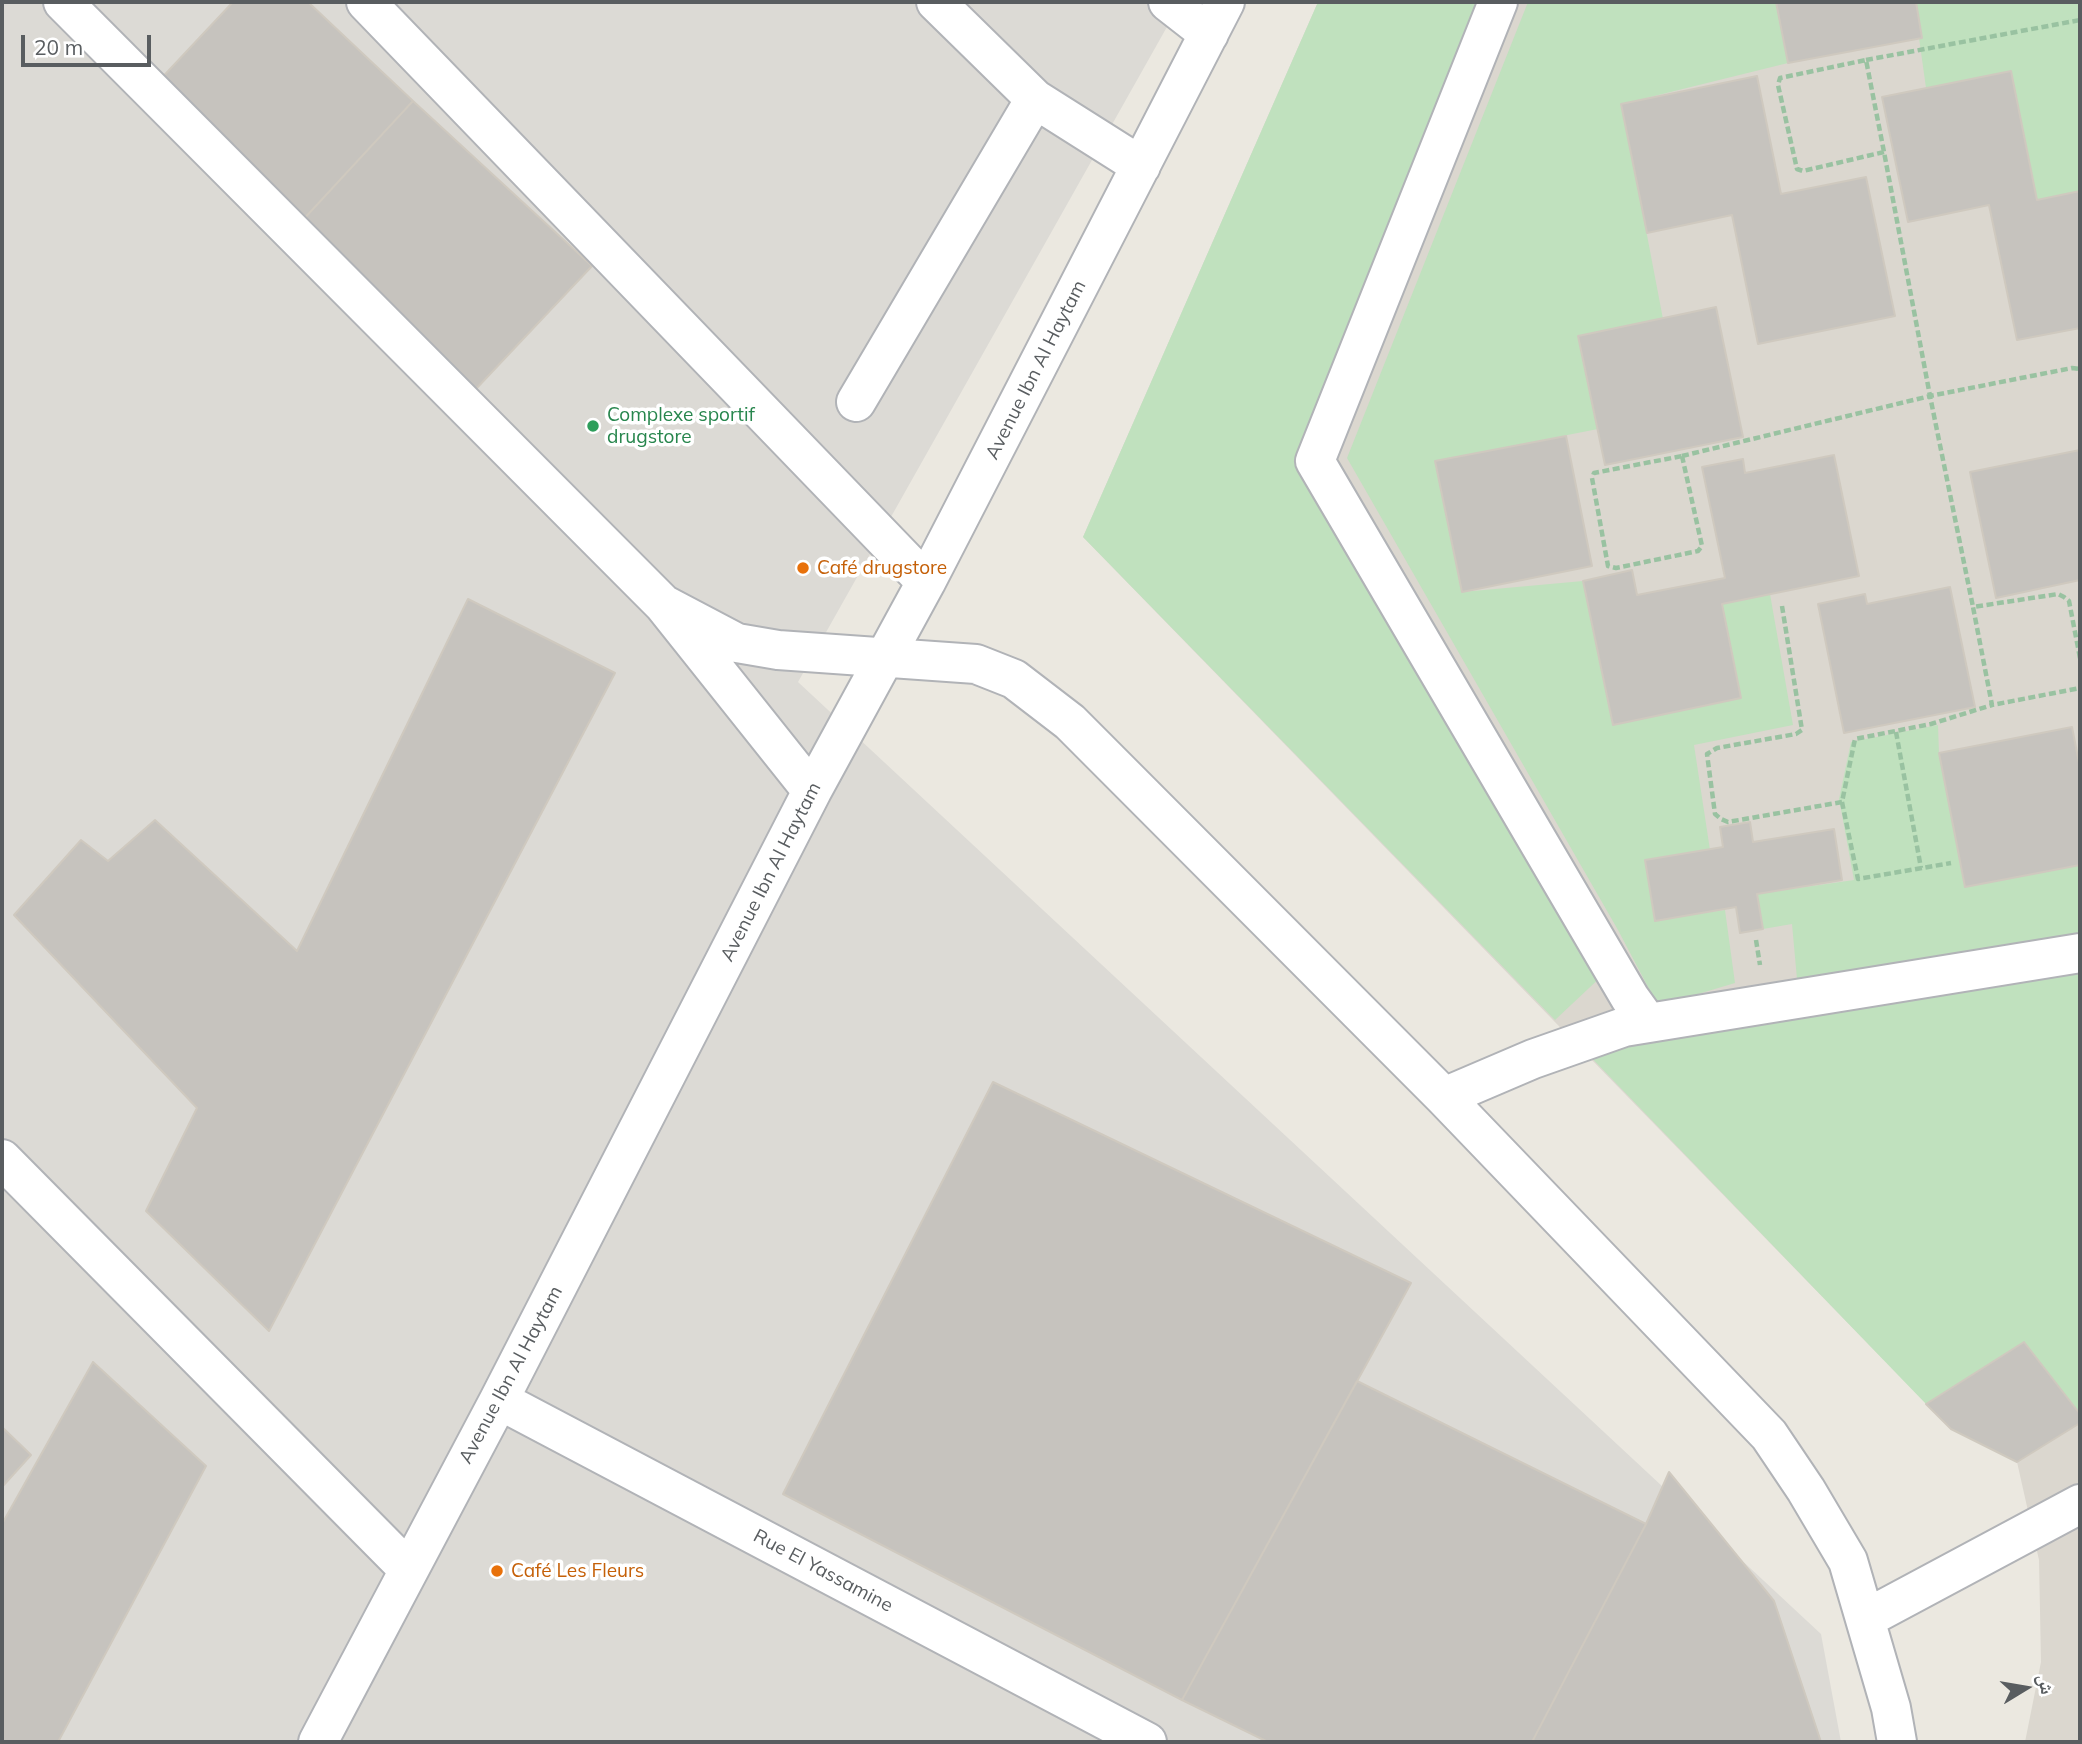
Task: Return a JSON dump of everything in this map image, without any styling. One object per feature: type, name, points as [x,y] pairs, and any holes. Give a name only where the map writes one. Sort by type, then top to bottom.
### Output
[{"type":"street","points":[[63,2],[663,604],[812,791]]},
{"type":"street","points":[[366,2],[926,582]]},
{"type":"street","points":[[936,2],[1035,99],[1142,166]]},
{"type":"street","points":[[1168,2],[1217,18]]},
{"type":"street","points":[[1498,2],[1315,461],[1630,998],[1648,1023]]},
{"type":"street","name":"Avenue Ibn Al Haytam","points":[[318,1742],[407,1568],[499,1400],[812,791],[926,582],[1217,18]]},
{"type":"street","points":[[856,402],[1035,99]]},
{"type":"street","points":[[663,604],[737,643],[778,650],[976,664],[1014,679],[1070,722],[1444,1097],[1769,1435],[1848,1561],[1867,1618],[1891,1708],[1897,1742]]},
{"type":"street","points":[[1444,1097],[1607,1032],[1648,1023],[2080,953]]},
{"type":"street","points":[[2,1159],[407,1568]]},
{"type":"street","name":"Rue El Yassamine","points":[[499,1400],[1147,1742]]},
{"type":"street","points":[[1867,1618],[2080,1504]]},
{"type":"path","points":[[1884,152],[1803,171],[1797,169],[1778,85],[1785,76],[2080,20]]},
{"type":"path","points":[[1866,60],[1992,705]]},
{"type":"path","points":[[1682,456],[1702,546],[1698,551],[1616,568],[1608,566],[1596,502],[1594,473],[1682,456],[1930,396],[2072,368],[2080,369]]},
{"type":"path","points":[[1973,607],[2057,594],[2064,597],[2069,601],[2080,658]]},
{"type":"path","points":[[1782,606],[1802,730],[1796,734],[1717,748],[1707,754],[1715,814],[1728,822],[1842,802]]},
{"type":"path","points":[[1951,863],[1858,879],[1842,802],[1853,742],[1858,738],[1896,732],[1992,705],[2080,688]]},
{"type":"path","points":[[1896,732],[1921,869]]},
{"type":"shaded area","points":[[2,2],[1181,2],[798,682],[1821,1634],[1841,1742],[2,1742]]},
{"type":"shaded area","points":[[1318,2],[2080,2],[2080,1742],[2025,1742],[2041,1662],[2039,1560],[2017,1462],[1951,1429],[1083,537]]},
{"type":"green space","points":[[1318,2],[1481,2],[1301,454],[1605,973],[1555,1020],[1083,537]]},
{"type":"green space","points":[[1528,2],[1776,2],[1788,63],[1622,104],[1663,319],[1598,429],[1435,461],[1462,592],[1583,581],[1613,725],[1741,698],[1722,604],[1770,594],[1793,725],[1694,745],[1710,850],[1656,920],[1725,910],[1735,983],[1658,1006],[1618,930],[1347,458]]},
{"type":"green space","points":[[1914,2],[2080,2],[2080,191],[2037,200],[2011,71],[1926,88]]},
{"type":"green space","points":[[1938,725],[1939,753],[1965,887],[2080,865],[2080,934],[1797,979],[1792,924],[1763,929],[1757,894],[1854,880],[1839,799],[1851,742]]},
{"type":"green space","points":[[2080,968],[2080,1414],[2024,1342],[1926,1404],[1584,1050]]},
{"type":"building","points":[[233,2],[308,2],[413,101],[301,222],[156,84]]},
{"type":"building","points":[[1776,2],[1916,2],[1922,38],[1788,63]]},
{"type":"building","points":[[2011,71],[2037,200],[2080,191],[2080,328],[2017,340],[1989,205],[1908,222],[1882,97]]},
{"type":"building","points":[[1757,76],[1781,194],[1866,177],[1895,316],[1758,344],[1732,215],[1647,233],[1621,104]]},
{"type":"building","points":[[413,101],[592,266],[474,391],[301,222]]},
{"type":"building","points":[[1716,307],[1743,437],[1605,465],[1578,336]]},
{"type":"building","points":[[1566,436],[1592,566],[1462,592],[1435,461]]},
{"type":"building","points":[[2080,450],[2080,580],[1996,598],[1970,472]]},
{"type":"building","points":[[1834,455],[1859,576],[1722,604],[1741,698],[1613,725],[1583,581],[1632,570],[1637,595],[1725,578],[1702,467],[1743,459],[1745,473]]},
{"type":"building","points":[[1950,587],[1975,707],[1844,733],[1818,604],[1865,594],[1867,604]]},
{"type":"building","points":[[468,599],[615,673],[269,1331],[146,1211],[197,1108],[14,915],[81,840],[108,861],[155,820],[297,951]]},
{"type":"building","points":[[2072,727],[2080,768],[2080,865],[1965,887],[1939,753]]},
{"type":"building","points":[[1750,822],[1753,842],[1834,829],[1842,880],[1757,894],[1763,929],[1740,933],[1736,907],[1655,921],[1645,860],[1723,847],[1720,827]]},
{"type":"building","points":[[993,1082],[1411,1283],[1182,1700],[783,1494]]},
{"type":"building","points":[[2024,1342],[2080,1414],[2080,1423],[2017,1462],[1951,1429],[1926,1404]]},
{"type":"building","points":[[93,1362],[206,1466],[58,1742],[2,1742],[2,1524]]},
{"type":"building","points":[[1357,1381],[1646,1524],[1532,1742],[1268,1742],[1182,1700]]},
{"type":"building","points":[[2,1427],[31,1455],[2,1487]]},
{"type":"building","points":[[1669,1472],[1774,1601],[1821,1742],[1532,1742],[1646,1524]]},
{"type":"place","name":"Complexe sportif drugstore","points":[[593,426]]},
{"type":"place","name":"Café drugstore","points":[[803,568]]},
{"type":"place","name":"Café Les Fleurs","points":[[497,1571]]}]
